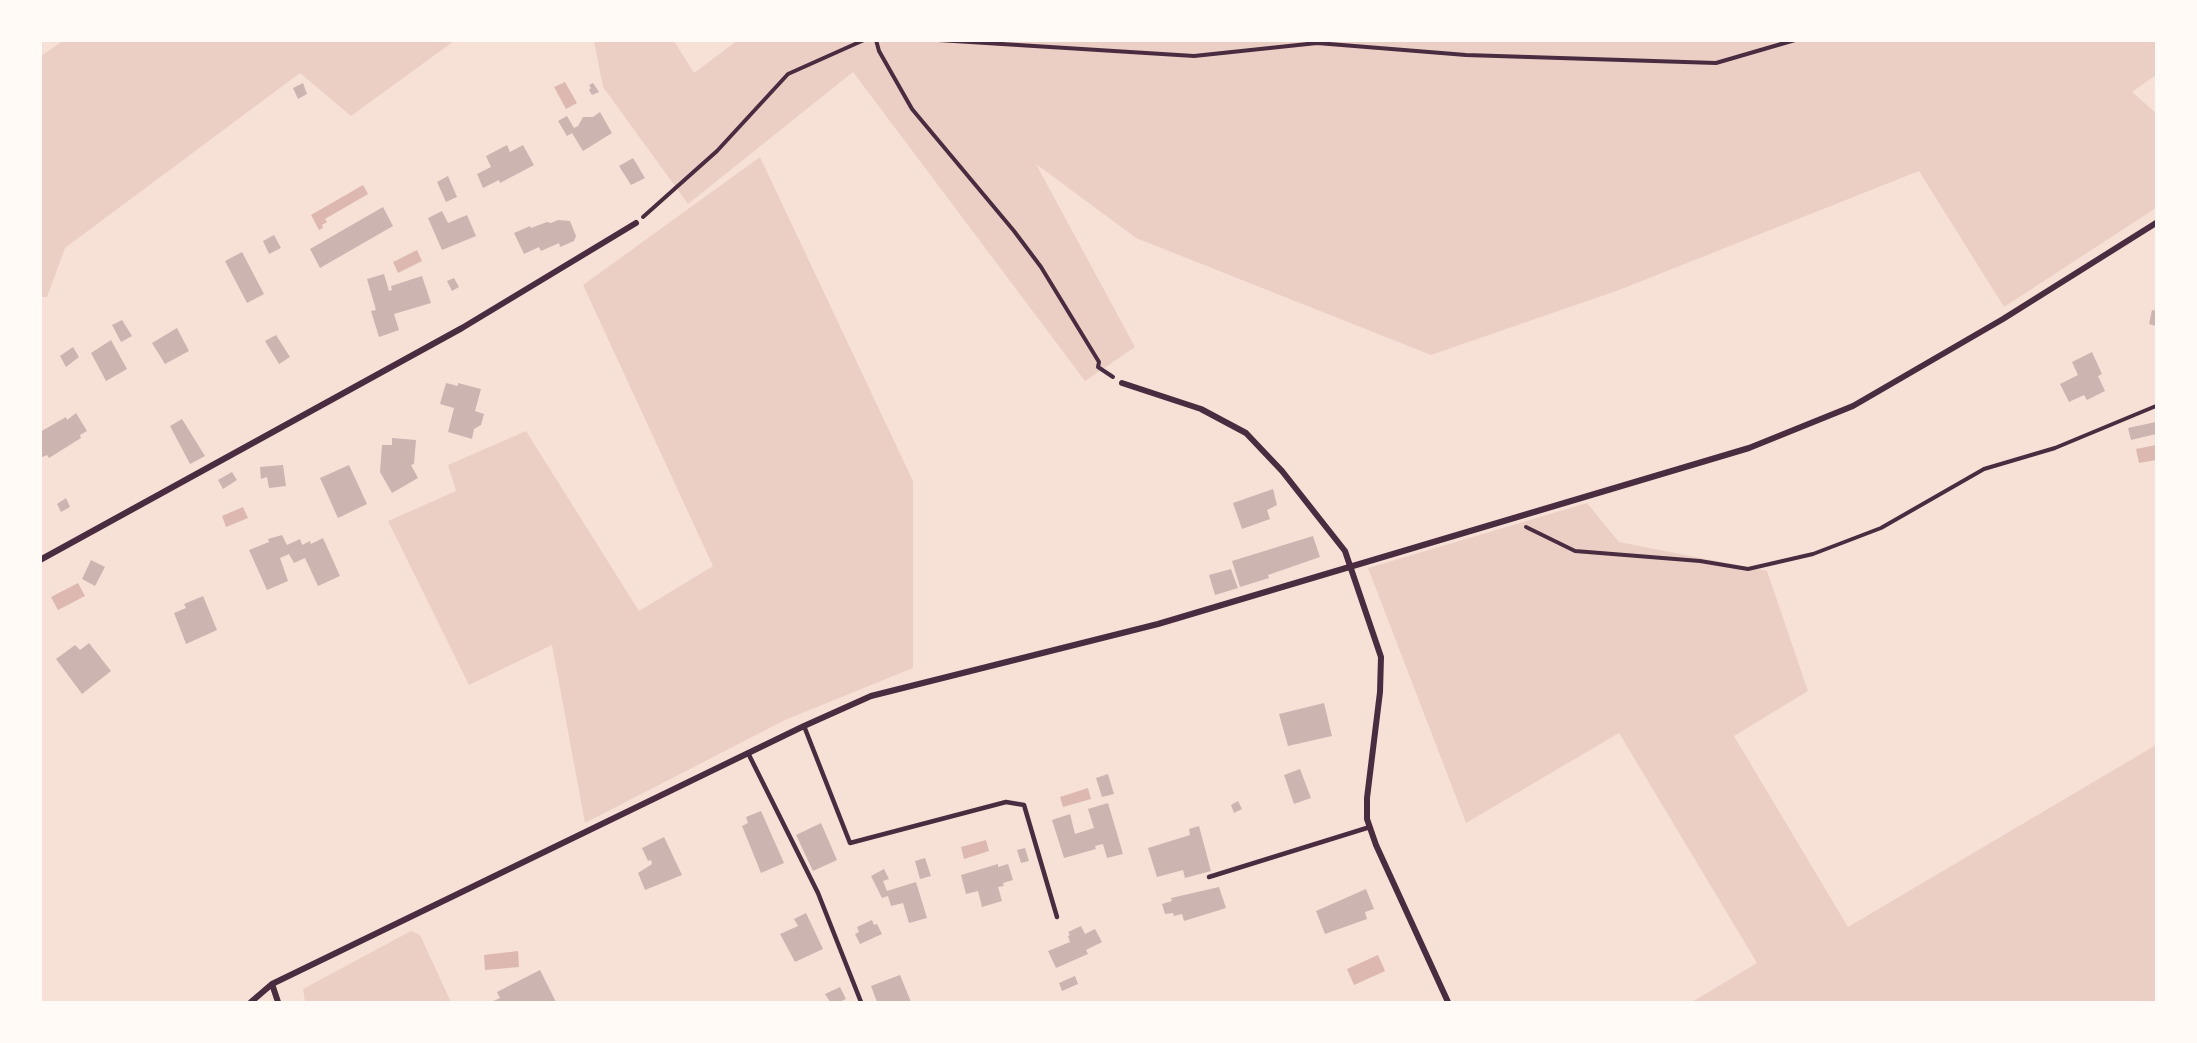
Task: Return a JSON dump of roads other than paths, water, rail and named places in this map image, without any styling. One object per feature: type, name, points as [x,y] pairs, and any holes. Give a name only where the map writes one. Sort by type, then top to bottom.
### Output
[{"type":"street","points":[[251,1002],[272,984],[804,726],[871,696],[1158,624],[1512,520],[1749,448],[1853,406],[2004,319],[2157,223]]},
{"type":"street","points":[[40,560],[462,328],[636,224]]},
{"type":"street","points":[[1122,383],[1201,409],[1246,433],[1282,471],[1345,551],[1348,567],[1381,657],[1380,692],[1367,798],[1367,819],[1376,845],[1448,1002]]},
{"type":"street","points":[[272,984],[278,1002]]},
{"type":"lane","points":[[804,726],[850,843],[1006,802],[1024,805],[1057,918]]},
{"type":"lane","points":[[748,753],[818,893],[861,1002]]},
{"type":"lane","points":[[1209,877],[1370,827]]}]
